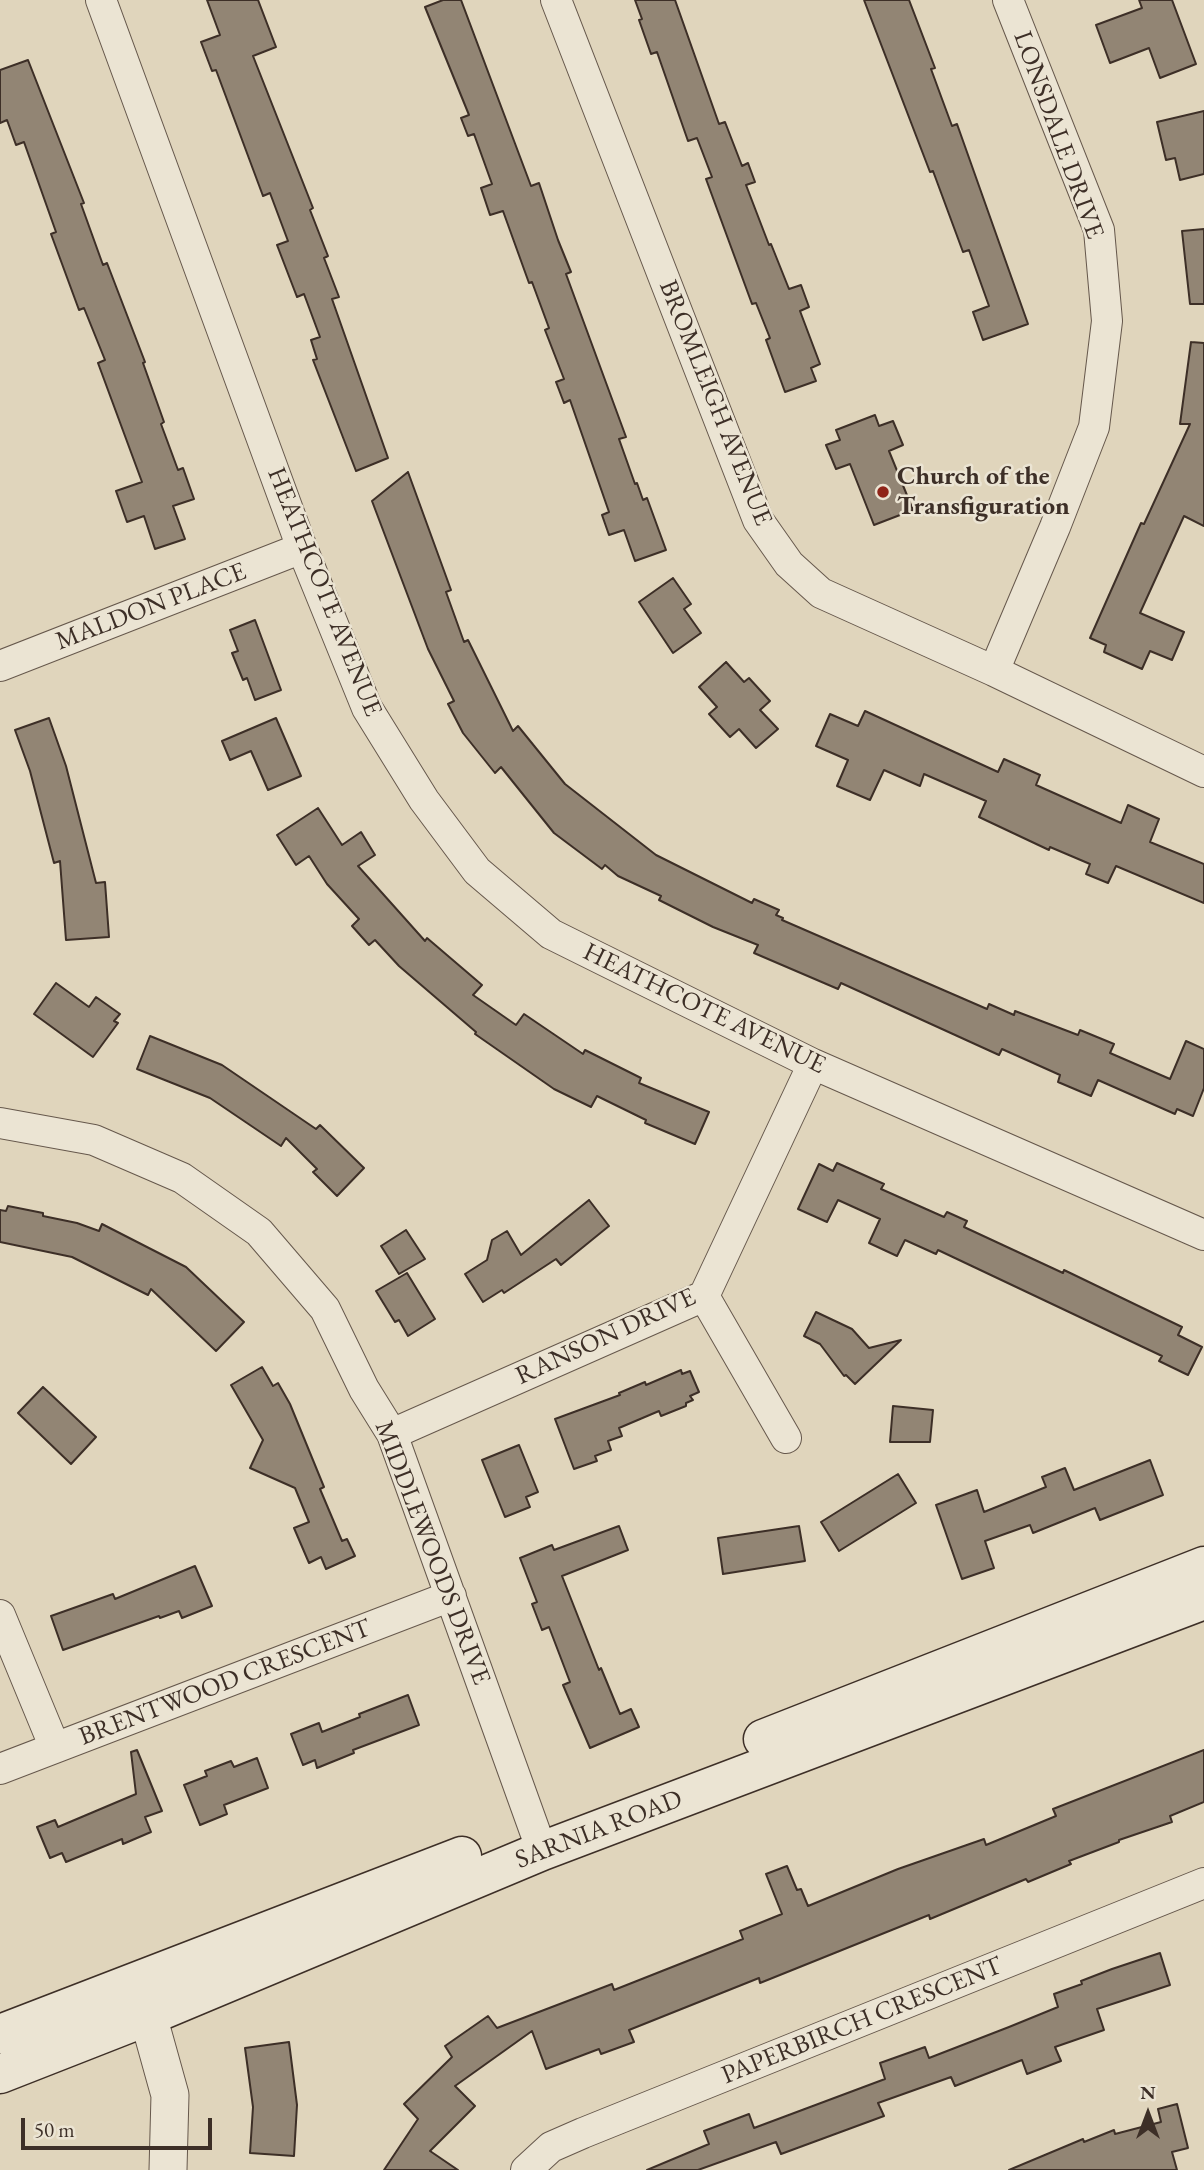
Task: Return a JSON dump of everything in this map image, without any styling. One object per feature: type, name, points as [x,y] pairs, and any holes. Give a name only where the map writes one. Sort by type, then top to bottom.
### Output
[{"type":"main road","name":"SARNIA ROAD","points":[[0,2034],[538,1840],[1201,1582]]},
{"type":"main road","name":"SARNIA ROAD","points":[[0,2074],[148,2016],[538,1840]]},
{"type":"street","name":"HEATHCOTE AVENUE","points":[[101,0],[302,548],[367,708],[425,800],[477,872],[551,934],[813,1064],[1204,1235]]},
{"type":"street","name":"BROMLEIGH AVENUE","points":[[556,0],[758,520],[789,564],[821,593],[994,671],[1204,772]]},
{"type":"street","name":"LONSDALE DRIVE","points":[[994,671],[1094,427],[1107,321],[1099,230],[1008,0]]},
{"type":"street","name":"MALDON PLACE","points":[[0,666],[302,548]]},
{"type":"street","name":"RANSON DRIVE","points":[[392,1434],[704,1296],[813,1064]]},
{"type":"street","name":"MIDDLEWOODS DRIVE","points":[[0,1123],[94,1140],[182,1178],[259,1232],[325,1309],[364,1389],[392,1434],[538,1840]]},
{"type":"street","points":[[704,1296],[786,1438]]},
{"type":"street","name":"BRENTWOOD CRESCENT","points":[[0,1769],[451,1596]]},
{"type":"street","points":[[0,1615],[55,1748]]},
{"type":"street","name":"PAPERBIRCH CRESCENT","points":[[526,2170],[551,2147],[583,2133],[1204,1883]]},
{"type":"street","points":[[148,2016],[170,2095],[168,2170]]},
{"type":"building","points":[[207,0],[258,0],[276,47],[253,56],[313,208],[310,210],[328,256],[324,258],[339,297],[332,299],[388,458],[356,471],[313,360],[317,359],[311,340],[320,337],[304,294],[297,297],[277,245],[288,241],[270,193],[263,196],[216,70],[212,71],[201,42],[220,35]]},
{"type":"building","points":[[443,0],[461,0],[531,186],[539,183],[571,272],[566,274],[626,437],[619,439],[635,484],[637,483],[643,500],[647,498],[666,550],[635,561],[624,530],[609,535],[602,515],[609,512],[570,400],[564,403],[556,382],[564,379],[545,330],[549,328],[532,282],[529,283],[503,211],[490,215],[481,188],[492,184],[474,134],[468,136],[461,118],[469,115],[425,7]]},
{"type":"building","points":[[635,0],[675,0],[719,124],[725,122],[742,166],[748,163],[755,182],[746,185],[769,245],[771,244],[789,289],[801,285],[809,307],[800,311],[820,364],[811,368],[816,381],[785,392],[766,340],[770,338],[756,303],[752,304],[706,179],[712,177],[697,138],[688,141],[657,52],[651,54]]},
{"type":"building","points":[[864,0],[909,0],[935,68],[931,69],[942,99],[952,126],[957,124],[1028,324],[983,340],[973,312],[989,306],[969,250],[963,252],[933,171],[930,172]]},
{"type":"building","points":[[1139,0],[1172,0],[1196,64],[1160,78],[1149,48],[1110,63],[1096,25],[1142,8]]},
{"type":"building","points":[[28,60],[84,203],[81,204],[103,265],[107,263],[145,362],[143,363],[164,422],[161,424],[178,470],[183,468],[194,499],[173,506],[185,539],[155,549],[144,516],[127,522],[116,491],[142,482],[98,363],[105,360],[84,308],[79,310],[51,234],[56,232],[24,142],[16,145],[7,120],[0,123],[0,70]]},
{"type":"building","points":[[1204,111],[1204,174],[1180,180],[1175,158],[1166,160],[1157,122]]},
{"type":"building","points":[[1204,229],[1204,304],[1190,304],[1182,231]]},
{"type":"building","points":[[1191,342],[1204,343],[1204,526],[1184,516],[1140,613],[1184,632],[1172,660],[1150,651],[1142,669],[1104,652],[1106,645],[1090,638],[1141,523],[1144,524],[1190,424],[1180,424]]},
{"type":"building","name":"Church of the Transfiguration","points":[[875,415],[879,426],[893,421],[903,445],[889,451],[913,510],[874,525],[850,464],[836,469],[826,445],[840,440],[836,430]]},
{"type":"building","points":[[408,472],[451,590],[446,592],[464,642],[468,640],[513,731],[518,726],[565,784],[656,855],[752,903],[754,899],[779,910],[776,915],[783,918],[782,920],[987,1009],[989,1004],[1014,1015],[1015,1011],[1078,1035],[1080,1030],[1114,1044],[1110,1053],[1170,1079],[1186,1041],[1204,1049],[1204,1088],[1193,1116],[1177,1109],[1175,1114],[1098,1080],[1091,1096],[1058,1082],[1060,1075],[1002,1049],[999,1055],[841,983],[838,989],[754,953],[758,945],[713,927],[659,900],[661,896],[618,876],[605,865],[602,869],[554,833],[501,767],[495,773],[463,733],[448,704],[454,701],[428,649],[372,501]]},
{"type":"building","points":[[673,578],[691,604],[684,609],[701,633],[673,653],[639,602]]},
{"type":"building","points":[[255,620],[281,690],[255,700],[247,678],[243,680],[232,653],[238,651],[230,630]]},
{"type":"building","points":[[726,662],[744,682],[749,678],[770,701],[760,710],[778,729],[756,748],[739,729],[730,737],[709,714],[717,707],[699,687]]},
{"type":"building","points":[[865,711],[998,772],[1004,759],[1040,775],[1036,785],[1121,823],[1128,805],[1159,819],[1150,842],[1204,864],[1204,903],[1116,866],[1108,883],[1086,874],[1090,864],[1050,847],[1049,850],[979,817],[986,801],[924,774],[920,786],[884,770],[870,800],[837,786],[848,760],[816,746],[830,714],[858,726]]},
{"type":"building","points":[[49,718],[66,766],[96,883],[105,882],[109,937],[66,940],[60,861],[54,863],[30,771],[15,730]]},
{"type":"building","points":[[276,718],[301,776],[268,790],[251,751],[230,760],[222,741]]},
{"type":"building","points":[[318,808],[342,845],[361,832],[375,855],[358,866],[425,941],[427,938],[482,985],[473,995],[516,1025],[524,1014],[583,1054],[585,1050],[641,1078],[639,1083],[709,1112],[695,1144],[645,1123],[646,1120],[597,1096],[591,1107],[554,1089],[475,1034],[476,1032],[399,966],[375,940],[369,945],[352,926],[359,919],[327,884],[309,856],[296,865],[277,835]]},
{"type":"building","points":[[56,983],[89,1007],[96,997],[120,1014],[114,1021],[118,1023],[93,1057],[34,1014]]},
{"type":"building","points":[[150,1036],[222,1065],[316,1129],[320,1125],[364,1168],[337,1196],[313,1172],[317,1169],[286,1138],[281,1146],[210,1098],[137,1069]]},
{"type":"building","points":[[837,1163],[884,1184],[881,1189],[944,1217],[947,1212],[967,1221],[964,1227],[1063,1273],[1064,1270],[1182,1327],[1178,1335],[1202,1347],[1188,1375],[1159,1361],[1162,1356],[938,1250],[936,1254],[905,1240],[897,1256],[869,1243],[880,1219],[838,1200],[827,1222],[798,1209],[819,1164],[833,1171]]},
{"type":"building","points":[[589,1200],[609,1226],[561,1265],[556,1259],[504,1293],[502,1290],[483,1302],[465,1274],[487,1260],[492,1240],[507,1231],[521,1255]]},
{"type":"building","points":[[8,1206],[43,1213],[43,1216],[99,1231],[102,1224],[186,1267],[244,1322],[216,1351],[151,1289],[148,1295],[72,1257],[0,1242],[0,1210],[6,1211]]},
{"type":"building","points":[[406,1230],[425,1259],[399,1274],[381,1246]]},
{"type":"building","points":[[407,1273],[435,1319],[408,1336],[399,1320],[395,1322],[376,1291]]},
{"type":"building","points":[[816,1312],[852,1329],[869,1348],[901,1340],[855,1384],[844,1376],[820,1344],[804,1336]]},
{"type":"building","points":[[262,1367],[273,1386],[278,1383],[290,1404],[324,1487],[320,1489],[342,1541],[347,1539],[355,1556],[326,1569],[321,1557],[309,1563],[294,1528],[309,1522],[295,1488],[250,1468],[263,1440],[231,1385]]},
{"type":"building","points":[[681,1370],[682,1374],[690,1371],[699,1392],[690,1396],[693,1400],[686,1403],[686,1406],[661,1416],[659,1411],[619,1428],[622,1436],[608,1441],[611,1450],[595,1456],[597,1461],[574,1469],[555,1419]]},
{"type":"building","points":[[43,1387],[96,1437],[71,1464],[18,1413]]},
{"type":"building","points":[[893,1406],[933,1410],[930,1442],[890,1442]]},
{"type":"building","points":[[519,1445],[538,1492],[526,1497],[530,1507],[505,1517],[482,1460]]},
{"type":"building","points":[[1150,1460],[1163,1495],[1100,1520],[1095,1508],[1033,1533],[1030,1525],[985,1541],[994,1568],[962,1579],[936,1505],[977,1490],[984,1512],[1046,1487],[1042,1477],[1065,1468],[1074,1490]]},
{"type":"building","points":[[898,1474],[916,1503],[839,1551],[821,1522]]},
{"type":"building","points":[[619,1526],[628,1550],[562,1576],[599,1670],[601,1668],[620,1714],[631,1709],[639,1727],[590,1748],[563,1685],[570,1682],[549,1627],[542,1630],[532,1604],[537,1602],[520,1558],[552,1545],[554,1550]]},
{"type":"building","points":[[799,1526],[805,1561],[723,1574],[718,1538]]},
{"type":"building","points":[[195,1566],[212,1606],[182,1618],[179,1611],[160,1618],[159,1616],[63,1650],[51,1616],[113,1594],[115,1599]]},
{"type":"building","points":[[408,1695],[419,1725],[353,1750],[354,1753],[317,1768],[315,1760],[303,1765],[291,1734],[319,1723],[322,1732]]},
{"type":"building","points":[[137,1750],[162,1811],[145,1817],[151,1832],[123,1844],[122,1839],[66,1862],[62,1853],[50,1858],[37,1827],[55,1820],[58,1827],[136,1794],[131,1752]]},
{"type":"building","points":[[1204,1750],[1204,1802],[1170,1816],[1172,1822],[1119,1840],[1028,1882],[1026,1879],[930,1919],[929,1915],[760,1983],[759,1978],[629,2030],[634,2042],[601,2054],[599,2049],[546,2069],[532,2031],[455,2086],[475,2106],[430,2151],[458,2170],[384,2170],[418,2119],[404,2104],[452,2057],[445,2046],[488,2016],[497,2028],[612,1984],[614,1990],[743,1939],[740,1931],[782,1914],[766,1874],[787,1866],[797,1890],[801,1889],[808,1906],[898,1869],[984,1839],[986,1845],[1056,1816],[1053,1809]]},
{"type":"building","points":[[257,1758],[268,1788],[224,1805],[227,1814],[200,1825],[184,1785],[207,1776],[205,1771],[231,1761],[234,1767]]},
{"type":"building","points":[[1160,1953],[1170,1985],[1097,2009],[1104,2030],[1055,2047],[1061,2061],[1027,2074],[1022,2060],[955,2086],[951,2077],[878,2103],[884,2116],[781,2154],[776,2142],[698,2170],[647,2170],[709,2144],[704,2131],[749,2114],[754,2128],[885,2079],[880,2063],[925,2047],[929,2058],[1009,2027],[1058,2007],[1054,1994],[1112,1969]]},
{"type":"building","points":[[289,2042],[297,2105],[294,2156],[250,2153],[253,2107],[245,2048]]},
{"type":"building","points":[[1177,2104],[1188,2148],[1172,2152],[1177,2170],[1009,2170],[1083,2139],[1084,2142],[1114,2130],[1115,2134],[1161,2122],[1158,2109]]},
{"type":"place","name":"Church of the Transfiguration","points":[[883,492]]}]
